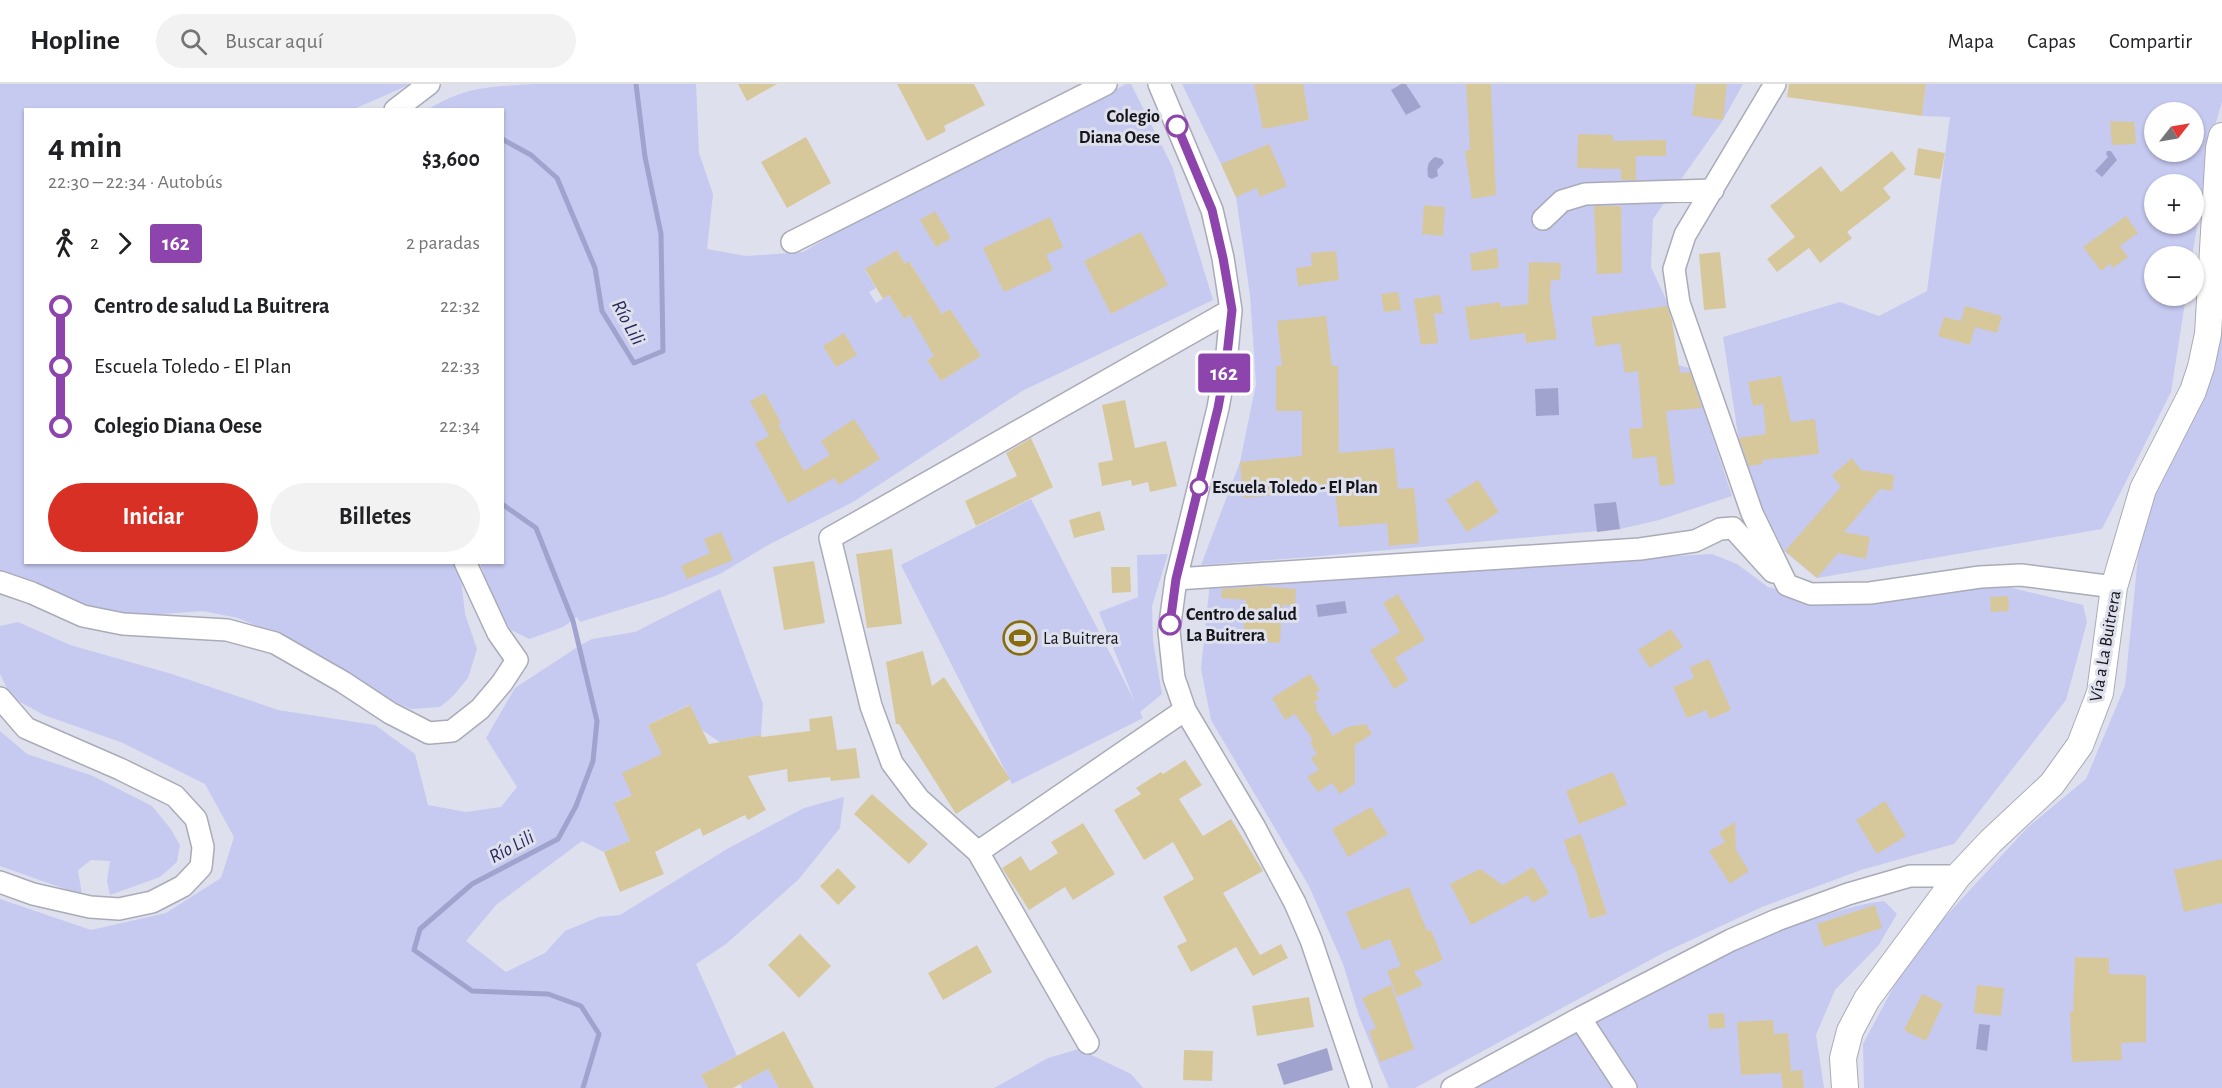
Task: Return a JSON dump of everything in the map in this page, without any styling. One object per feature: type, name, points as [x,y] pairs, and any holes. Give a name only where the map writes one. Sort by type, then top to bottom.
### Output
[{"type":"street","points":[[398,108],[429,84]]},
{"type":"street","points":[[792,242],[1106,84]]},
{"type":"street","points":[[1159,84],[1212,210],[1232,310],[1218,408],[1176,579],[1169,631],[1174,678],[1185,710],[1254,826],[1295,903],[1311,940],[1361,1088]]},
{"type":"street","points":[[1776,84],[1684,235],[1674,269],[1678,303],[1752,513],[1787,585]]},
{"type":"street","name":"Vía a La Buitrera","points":[[1845,1088],[1843,1058],[1850,1031],[1867,999],[1958,876],[1991,841],[2052,784],[2080,745],[2100,693],[2114,587],[2143,489],[2193,391],[2201,367],[2208,333],[2219,148],[2222,136]]},
{"type":"street","points":[[1544,219],[1562,201],[1585,194],[1713,190]]},
{"type":"street","points":[[1088,1043],[978,852],[919,799],[892,763],[871,706],[830,538],[1232,310]]},
{"type":"street","points":[[1176,579],[1640,549],[1695,541],[1720,529],[1733,528],[1787,585],[1811,594],[1870,593],[1980,577],[2021,575],[2114,587]]},
{"type":"street","points":[[0,582],[93,618],[123,624],[227,630],[275,644],[343,682],[390,713],[429,733],[452,731],[480,709],[502,683],[517,660],[498,633],[466,564]]},
{"type":"street","points":[[0,698],[26,728],[175,796],[196,819],[203,847],[201,867],[183,886],[152,902],[119,909],[79,904],[33,894],[0,882]]},
{"type":"street","points":[[978,852],[1185,710]]},
{"type":"street","points":[[1452,1088],[1580,1018],[1731,940],[1777,920],[1838,897],[1910,876],[1958,876]]},
{"type":"street","points":[[1580,1018],[1626,1088]]},
{"type":"shaded area","points":[[0,84],[411,84],[356,108],[24,108],[24,564],[454,564],[461,579],[465,614],[477,649],[468,678],[440,707],[411,709],[281,636],[238,618],[203,611],[106,618],[0,587]]},
{"type":"shaded area","points":[[534,84],[696,84],[699,153],[713,194],[707,249],[746,256],[803,252],[877,209],[927,186],[1126,84],[1131,84],[1172,166],[1213,300],[1022,391],[853,502],[770,544],[720,574],[665,596],[580,622],[577,617],[563,627],[529,639],[511,630],[495,606],[480,564],[504,564],[504,108],[430,108],[454,96],[491,87]],"holes":[[[897,250],[905,264],[910,262],[933,301],[904,319],[889,295],[876,303],[869,292],[876,288],[865,270]],[[950,309],[980,356],[941,381],[927,360],[946,349],[918,329]]]},
{"type":"shaded area","points":[[1182,84],[1743,84],[1723,120],[1653,219],[1651,267],[1669,306],[1678,365],[1700,371],[1703,408],[1732,496],[1659,520],[1620,529],[1201,565],[1240,462],[1256,384],[1250,295],[1236,197]]},
{"type":"shaded area","points":[[1401,84],[1406,84],[1421,107],[1406,115],[1391,90]]},
{"type":"shaded area","points":[[1926,84],[2222,84],[2222,102],[2214,129],[2204,187],[2204,174],[2144,174],[2144,234],[2196,234],[2194,246],[2144,246],[2144,306],[2184,306],[2171,392],[2102,529],[1817,578],[1784,551],[1743,467],[1723,337],[1840,302],[1879,316],[1927,291],[1950,117],[1922,116]]},
{"type":"shaded area","points":[[2107,151],[2111,151],[2117,160],[2102,177],[2095,171],[2108,157]]},
{"type":"shaded area","points":[[1435,157],[1442,159],[1444,163],[1437,170],[1438,176],[1432,179],[1428,177],[1428,168],[1430,161]]},
{"type":"shaded area","points":[[2222,329],[2222,1088],[1864,1088],[1863,1044],[1911,954],[2028,827],[2086,779],[2125,686],[2141,527],[2175,441],[2211,378]]},
{"type":"shaded area","points":[[1558,388],[1559,415],[1536,416],[1535,389]]},
{"type":"shaded area","name":"La Buitrera","points":[[1031,499],[1135,702],[1099,612],[1138,597],[1137,555],[1168,554],[1152,606],[1153,641],[1162,694],[1140,712],[1143,718],[1012,784],[901,565]]},
{"type":"shaded area","points":[[1616,502],[1620,529],[1597,532],[1594,504]]},
{"type":"shaded area","points":[[1712,554],[1737,564],[1768,587],[1809,598],[1991,583],[2083,605],[2087,622],[2066,700],[1954,844],[1861,870],[1762,907],[1663,953],[1415,1088],[1389,1088],[1359,1016],[1343,964],[1309,886],[1211,720],[1201,669],[1210,582]]},
{"type":"shaded area","points":[[720,589],[763,704],[761,735],[720,742],[702,730],[689,705],[648,725],[682,794],[640,814],[632,795],[615,802],[630,841],[604,852],[582,841],[496,905],[466,941],[506,972],[545,953],[565,931],[599,917],[620,915],[727,849],[804,808],[844,797],[840,828],[798,880],[726,944],[696,964],[737,1056],[701,1075],[708,1088],[0,1088],[0,899],[91,930],[166,913],[221,878],[234,837],[205,784],[123,743],[44,715],[11,697],[0,674],[0,626],[18,622],[70,645],[172,674],[278,710],[375,725],[415,754],[428,805],[466,812],[501,807],[517,787],[486,738],[515,688],[592,639],[635,632]]},
{"type":"shaded area","points":[[1345,601],[1347,613],[1318,617],[1316,605]]},
{"type":"shaded area","points":[[0,731],[27,754],[93,776],[152,806],[180,845],[177,862],[160,877],[110,895],[107,881],[110,861],[91,860],[78,870],[82,895],[0,866]]},
{"type":"shaded area","points":[[1884,901],[1897,914],[1878,946],[1835,990],[1816,1035],[1824,1088],[1467,1088],[1625,1002],[1705,962],[1811,920],[1847,908]]},
{"type":"shaded area","points":[[1979,1024],[1990,1025],[1987,1051],[1976,1049]]},
{"type":"shaded area","points":[[1327,1048],[1333,1070],[1284,1085],[1277,1064]]},
{"type":"shaded area","points":[[1079,1049],[1131,1074],[1143,1088],[994,1088],[1048,1058]]},
{"type":"shaded area","points":[[768,1069],[779,1088],[742,1088],[740,1084]]},
{"type":"building","points":[[738,84],[777,84],[747,101]]},
{"type":"building","points":[[897,84],[974,84],[985,105],[944,126],[946,131],[927,141]]},
{"type":"building","points":[[1254,84],[1303,84],[1309,120],[1263,129]]},
{"type":"building","points":[[1466,84],[1491,84],[1496,195],[1472,199],[1465,151],[1470,150]]},
{"type":"building","points":[[1696,84],[1727,84],[1723,120],[1692,116]]},
{"type":"building","points":[[1789,84],[1926,84],[1922,116],[1787,97]]},
{"type":"building","points":[[2110,121],[2134,122],[2136,144],[2112,145]]},
{"type":"building","points":[[1578,134],[1613,135],[1613,141],[1666,140],[1666,156],[1636,156],[1636,180],[1621,180],[1621,169],[1577,168]]},
{"type":"building","points":[[806,137],[831,183],[787,208],[761,162]]},
{"type":"building","points":[[1269,144],[1287,186],[1260,197],[1257,188],[1236,197],[1221,164]]},
{"type":"building","points":[[1918,148],[1945,153],[1940,179],[1914,175]]},
{"type":"building","points":[[1892,151],[1906,169],[1883,188],[1891,198],[1847,232],[1852,238],[1820,263],[1809,248],[1777,272],[1767,259],[1795,237],[1770,206],[1821,166],[1841,192]]},
{"type":"building","points":[[1424,205],[1445,207],[1443,236],[1422,234]]},
{"type":"building","points":[[1594,206],[1621,206],[1622,273],[1597,274]]},
{"type":"building","points":[[935,211],[951,238],[936,247],[920,220]]},
{"type":"building","points":[[2126,216],[2138,233],[2120,246],[2128,257],[2113,268],[2110,264],[2101,271],[2083,247]]},
{"type":"building","points":[[1050,217],[1063,247],[1046,255],[1053,270],[1004,292],[983,248]]},
{"type":"building","points":[[1141,232],[1168,285],[1111,314],[1084,261]]},
{"type":"building","points":[[1497,248],[1499,268],[1472,271],[1470,254]]},
{"type":"building","points":[[897,250],[905,264],[909,261],[942,314],[950,309],[981,356],[941,381],[927,360],[934,356],[910,315],[904,319],[889,295],[883,299],[865,269]]},
{"type":"building","points":[[1336,251],[1339,280],[1298,286],[1296,268],[1312,266],[1311,253]]},
{"type":"building","points":[[1720,252],[1726,308],[1704,310],[1699,254]]},
{"type":"building","points":[[1529,262],[1561,263],[1560,280],[1551,280],[1550,296],[1557,339],[1526,343],[1525,333],[1470,340],[1465,307],[1500,302],[1501,307],[1528,304]]},
{"type":"building","points":[[1398,292],[1401,310],[1384,312],[1381,294]]},
{"type":"building","points":[[1440,295],[1443,313],[1434,314],[1438,343],[1421,345],[1414,299]]},
{"type":"building","points":[[1667,306],[1672,321],[1680,373],[1690,372],[1702,408],[1666,411],[1675,484],[1660,486],[1656,456],[1633,459],[1629,429],[1643,428],[1638,371],[1625,373],[1620,343],[1596,347],[1591,317]]},
{"type":"building","points":[[1965,306],[2002,316],[1997,333],[1975,327],[1970,345],[1938,336],[1944,317],[1961,321]]},
{"type":"building","points":[[1326,316],[1332,366],[1338,366],[1339,453],[1394,448],[1398,489],[1414,488],[1419,543],[1389,546],[1387,523],[1339,527],[1335,489],[1243,498],[1240,462],[1302,456],[1302,411],[1276,411],[1276,366],[1282,366],[1277,321]]},
{"type":"building","points":[[844,333],[857,355],[836,367],[823,346]]},
{"type":"building","points":[[1781,376],[1791,422],[1815,419],[1819,454],[1762,460],[1763,464],[1749,466],[1739,438],[1766,434],[1763,404],[1753,406],[1748,382]]},
{"type":"building","points":[[765,393],[781,423],[778,424],[804,471],[830,455],[821,441],[854,419],[880,459],[839,485],[834,478],[788,503],[755,443],[769,436],[750,401]]},
{"type":"building","points":[[1125,400],[1135,448],[1166,441],[1177,486],[1150,492],[1148,482],[1132,486],[1131,480],[1102,486],[1098,463],[1113,460],[1102,405]]},
{"type":"building","points":[[1031,438],[1053,487],[976,526],[965,501],[1017,476],[1006,453]]},
{"type":"building","points":[[1852,458],[1861,470],[1894,475],[1892,491],[1880,489],[1844,532],[1870,537],[1866,559],[1838,553],[1817,578],[1785,551],[1841,487],[1832,475]]},
{"type":"building","points":[[1478,480],[1499,512],[1467,532],[1446,500]]},
{"type":"building","points":[[1100,511],[1105,530],[1074,538],[1069,520]]},
{"type":"building","points":[[721,532],[733,560],[687,579],[681,566],[710,553],[704,539]]},
{"type":"building","points":[[892,549],[902,624],[867,628],[856,554]]},
{"type":"building","points":[[814,561],[825,623],[784,630],[773,567]]},
{"type":"building","points":[[1111,567],[1130,567],[1131,592],[1112,593]]},
{"type":"building","points":[[1262,586],[1296,589],[1295,606],[1282,605],[1280,643],[1243,640],[1246,600],[1221,598],[1222,589]]},
{"type":"building","points":[[1398,594],[1425,640],[1395,658],[1408,680],[1394,689],[1370,650],[1400,632],[1383,603]]},
{"type":"building","points":[[2008,596],[2009,611],[1991,612],[1990,597]]},
{"type":"building","points":[[1671,629],[1683,647],[1650,668],[1638,650]]},
{"type":"building","points":[[923,651],[932,686],[944,677],[1010,779],[956,814],[899,724],[896,724],[886,662]]},
{"type":"building","points":[[1709,659],[1731,710],[1710,719],[1706,710],[1687,718],[1673,687],[1694,678],[1690,667]]},
{"type":"building","points":[[1310,674],[1320,690],[1316,693],[1319,699],[1314,702],[1317,707],[1315,708],[1333,736],[1347,727],[1366,724],[1372,734],[1355,745],[1355,784],[1340,794],[1332,783],[1318,792],[1307,777],[1319,770],[1311,758],[1317,754],[1310,742],[1313,740],[1295,714],[1285,720],[1272,698]]},
{"type":"building","points":[[690,705],[709,744],[761,735],[761,737],[810,731],[809,719],[832,716],[837,750],[856,748],[860,778],[831,781],[830,777],[788,782],[787,769],[748,776],[766,810],[748,820],[745,815],[703,836],[700,828],[655,852],[664,874],[620,892],[604,852],[630,841],[614,803],[632,795],[622,773],[662,754],[648,725]]},
{"type":"building","points":[[1185,760],[1202,785],[1179,799],[1203,836],[1231,819],[1263,871],[1223,893],[1260,955],[1281,944],[1288,958],[1253,976],[1236,947],[1191,972],[1177,946],[1187,941],[1163,897],[1194,879],[1173,842],[1144,860],[1114,810],[1141,794],[1136,788]]},
{"type":"building","points":[[1613,772],[1627,805],[1579,824],[1566,791]]},
{"type":"building","points":[[872,794],[928,844],[909,864],[854,814]]},
{"type":"building","points":[[1885,801],[1906,836],[1877,854],[1856,820]]},
{"type":"building","points":[[1371,807],[1388,834],[1348,857],[1332,829]]},
{"type":"building","points":[[1735,822],[1736,850],[1749,871],[1730,884],[1709,851],[1725,842],[1719,832]]},
{"type":"building","points":[[1083,823],[1115,874],[1073,900],[1065,887],[1029,910],[1002,868],[1021,856],[1030,871],[1058,853],[1051,842]]},
{"type":"building","points":[[1581,834],[1607,914],[1590,919],[1574,864],[1572,865],[1564,840]]},
{"type":"building","points":[[2222,859],[2222,903],[2184,912],[2174,870]]},
{"type":"building","points":[[1533,867],[1549,893],[1533,903],[1528,895],[1471,925],[1450,884],[1480,869],[1503,885]]},
{"type":"building","points":[[838,868],[856,887],[838,905],[820,886]]},
{"type":"building","points":[[1409,887],[1427,931],[1431,930],[1443,960],[1414,972],[1423,985],[1397,997],[1387,971],[1401,966],[1390,939],[1362,950],[1346,912]]},
{"type":"building","points":[[1875,905],[1882,928],[1824,947],[1817,924]]},
{"type":"building","points":[[800,934],[831,966],[799,998],[768,965]]},
{"type":"building","points":[[977,945],[992,972],[943,1000],[928,973]]},
{"type":"building","points":[[2075,957],[2109,958],[2109,974],[2146,975],[2146,1042],[2121,1043],[2122,1060],[2072,1062],[2070,1012],[2073,1012]]},
{"type":"building","points":[[1391,985],[1414,1049],[1380,1062],[1369,1031],[1376,1028],[1362,998]]},
{"type":"building","points":[[1977,985],[2004,988],[2001,1016],[1974,1013]]},
{"type":"building","points":[[1922,994],[1943,1004],[1926,1041],[1904,1030]]},
{"type":"building","points":[[1309,997],[1314,1027],[1257,1036],[1252,1006]]},
{"type":"building","points":[[1724,1013],[1725,1028],[1709,1029],[1708,1014]]},
{"type":"building","points":[[1773,1020],[1774,1034],[1788,1033],[1791,1071],[1802,1070],[1804,1088],[1783,1088],[1781,1073],[1741,1075],[1737,1022]]},
{"type":"building","points":[[784,1031],[814,1088],[779,1088],[768,1069],[733,1088],[708,1088],[701,1075]]},
{"type":"building","points":[[1184,1050],[1213,1051],[1212,1081],[1183,1080]]},
{"type":"waterway","name":"Río Lili","points":[[504,140],[531,155],[557,178],[595,268],[602,311],[634,363],[663,351],[661,234],[645,157],[636,84]]},
{"type":"waterway","name":"Río Lili","points":[[504,505],[536,528],[573,621],[597,721],[593,761],[576,806],[558,839],[472,884],[420,929],[414,950],[472,991],[548,994],[581,1006],[599,1034],[583,1088]]},
{"type":"bus line","name":"162","points":[[1170,624],[1176,579],[1218,408],[1232,310],[1212,210],[1177,126]]},
{"type":"place","name":"Colegio Diana Oese","points":[[1177,126]]},
{"type":"place","name":"Escuela Toledo - El Plan","points":[[1199,487]]},
{"type":"place","name":"Centro de salud La Buitrera","points":[[1170,624]]},
{"type":"place","name":"La Buitrera","points":[[1020,638]]}]
